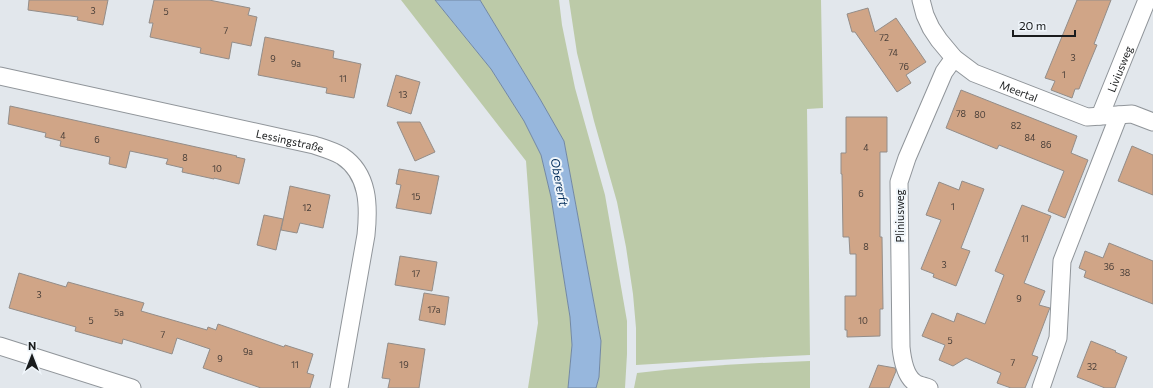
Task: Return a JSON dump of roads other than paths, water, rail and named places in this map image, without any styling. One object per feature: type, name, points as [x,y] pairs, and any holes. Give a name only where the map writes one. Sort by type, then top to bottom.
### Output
[{"type":"street","name":"Meertal","points":[[921,0],[925,15],[938,40],[954,58],[974,73],[1087,117],[1132,114],[1153,122]]},
{"type":"street","name":"Liviusweg","points":[[1100,116],[1147,0]]},
{"type":"street","name":"Pliniusweg","points":[[918,386],[909,376],[904,366],[900,347],[899,182],[907,158],[944,72],[954,58]]},
{"type":"street","name":"Lessingstraße","points":[[0,76],[314,145],[333,151],[351,163],[363,181],[366,194],[368,221],[339,388]]},
{"type":"street","points":[[1041,388],[1058,338],[1062,261],[1119,115]]},
{"type":"street","points":[[0,346],[132,388]]},
{"type":"water","name":"Obererft","points":[[435,0],[480,0],[564,141],[601,341],[599,377],[596,388],[568,388],[572,345],[570,317],[551,197],[541,155],[524,121],[491,69]]}]
